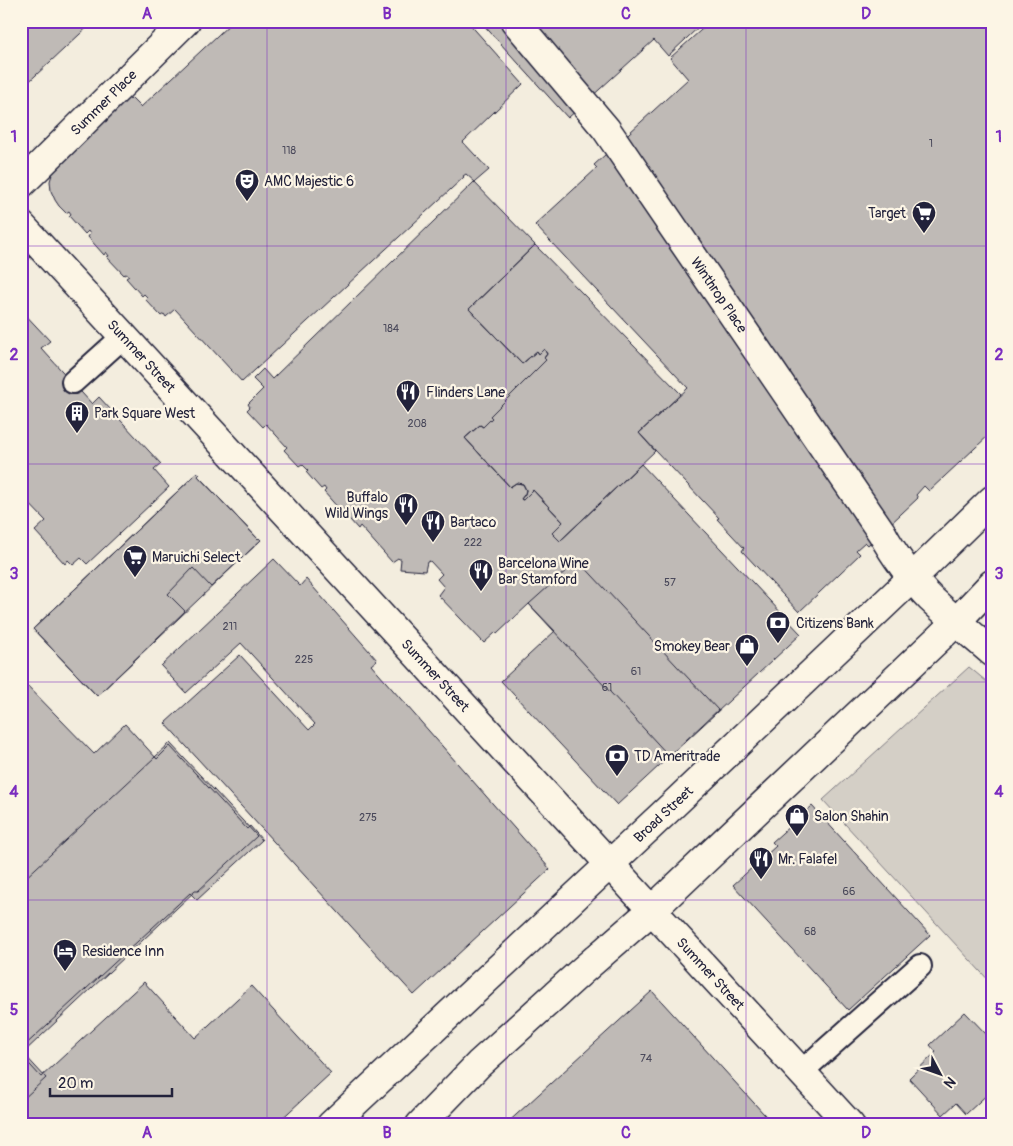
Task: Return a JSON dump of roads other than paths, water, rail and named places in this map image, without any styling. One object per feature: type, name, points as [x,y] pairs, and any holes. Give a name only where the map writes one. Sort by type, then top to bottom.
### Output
[{"type":"main road","name":"Summer Place","points":[[21,184],[186,21]]},
{"type":"main road","name":"Winthrop Place","points":[[515,21],[606,129],[912,578],[930,597],[992,652]]},
{"type":"main road","name":"Summer Street","points":[[21,225],[850,1125]]},
{"type":"main road","name":"Broad Street","points":[[331,1125],[610,864],[992,500]]},
{"type":"main road","points":[[420,1125],[479,1064],[652,910],[957,621],[992,584]]},
{"type":"lane","points":[[73,382],[124,336]]},
{"type":"lane","points":[[801,1072],[920,966]]},
{"type":"place","name":"AMC Majestic 6","points":[[247,202]]},
{"type":"place","name":"Target","points":[[924,234]]},
{"type":"place","name":"Flinders Lane","points":[[408,413]]},
{"type":"place","name":"Park Square West","points":[[77,434]]},
{"type":"place","name":"Buffalo Wild Wings","points":[[406,526]]},
{"type":"place","name":"Bartaco","points":[[433,543]]},
{"type":"place","name":"Maruichi Select","points":[[135,578]]},
{"type":"place","name":"Barcelona Wine Bar Stamford","points":[[481,592]]},
{"type":"place","name":"Citizens Bank","points":[[778,644]]},
{"type":"place","name":"Smokey Bear","points":[[747,667]]},
{"type":"place","name":"TD Ameritrade","points":[[617,777]]},
{"type":"place","name":"Salon Shahin","points":[[797,837]]},
{"type":"place","name":"Mr. Falafel","points":[[761,880]]},
{"type":"place","name":"Residence Inn","points":[[65,972]]}]
